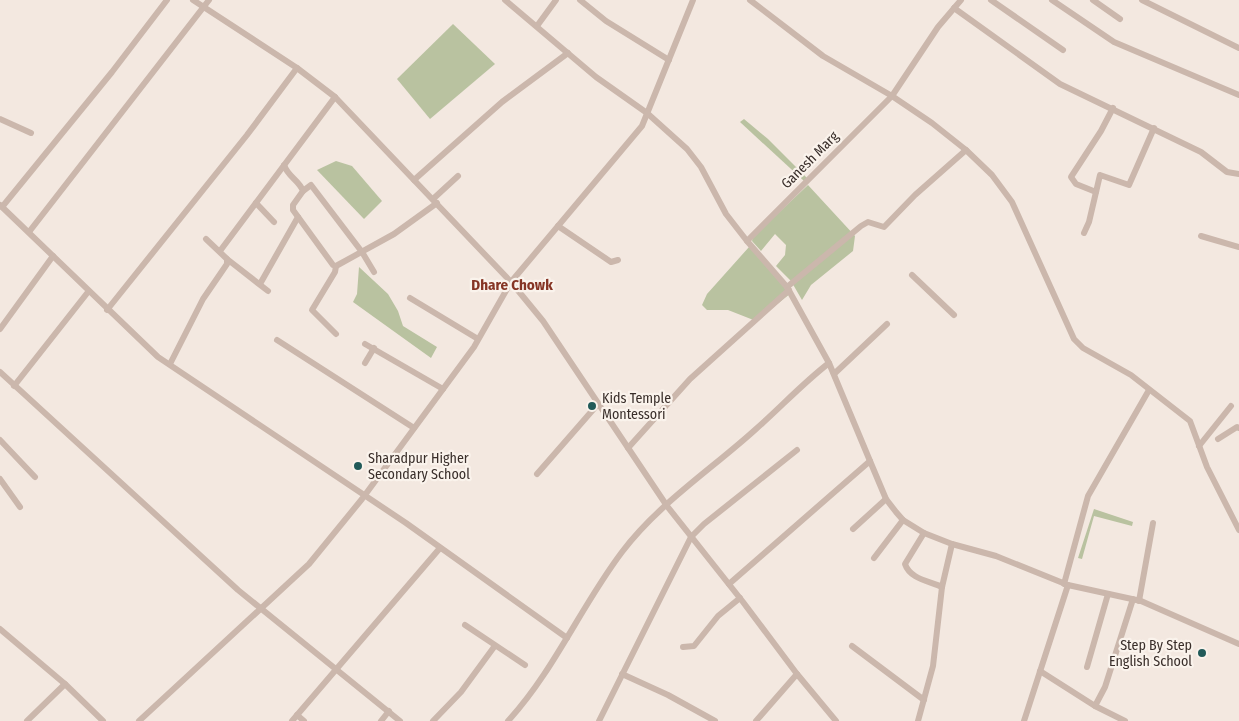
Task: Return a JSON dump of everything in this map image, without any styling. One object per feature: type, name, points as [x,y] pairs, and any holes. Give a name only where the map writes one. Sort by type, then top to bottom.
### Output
[{"type":"street","points":[[167,0],[112,72],[1,206],[30,232],[88,292],[141,342],[226,405],[365,495],[567,638]]},
{"type":"street","points":[[192,0],[297,68],[334,97],[511,282],[543,321],[666,506],[836,721]]},
{"type":"street","points":[[30,232],[205,8],[209,0]]},
{"type":"street","points":[[505,0],[596,77],[647,113],[687,149],[702,167],[726,214],[788,288],[829,363],[886,499],[903,520],[924,533],[952,544],[987,553],[1066,584],[1136,600],[1239,644]]},
{"type":"street","points":[[537,26],[556,0]]},
{"type":"street","points":[[580,0],[606,21],[668,60]]},
{"type":"street","points":[[139,721],[309,564],[365,495],[478,339],[511,282],[642,126],[693,0]]},
{"type":"street","points":[[750,0],[758,3],[823,56],[892,96],[966,150],[992,175],[1012,202],[1074,339],[1083,348],[1120,368],[1190,421],[1207,467],[1239,530]]},
{"type":"street","name":"Ganesh Marg","points":[[747,241],[892,96],[938,27],[961,0]]},
{"type":"street","points":[[991,0],[1063,50]]},
{"type":"street","points":[[1052,0],[1114,42],[1239,95]]},
{"type":"street","points":[[1093,0],[1120,19]]},
{"type":"street","points":[[1142,0],[1239,48]]},
{"type":"street","points":[[954,8],[1060,84],[1200,152],[1220,169],[1239,174]]},
{"type":"street","points":[[414,180],[502,102],[568,53]]},
{"type":"street","points":[[107,310],[247,135],[297,68]]},
{"type":"street","points":[[220,251],[334,97]]},
{"type":"street","points":[[1096,192],[1076,184],[1071,177],[1098,136],[1112,108]]},
{"type":"street","points":[[0,119],[31,133]]},
{"type":"street","points":[[1084,233],[1100,175],[1128,185],[1154,128]]},
{"type":"street","points":[[628,448],[690,379],[788,288],[861,226],[868,222],[881,228],[884,227],[915,195],[966,150]]},
{"type":"street","points":[[284,165],[287,173],[304,191]]},
{"type":"street","points":[[336,266],[363,253],[435,201],[458,176]]},
{"type":"street","points":[[336,334],[312,310],[335,272],[336,266],[298,217],[293,205],[311,185],[363,253],[374,272]]},
{"type":"street","points":[[256,203],[274,222]]},
{"type":"street","points":[[260,284],[298,217]]},
{"type":"street","points":[[558,226],[610,262],[618,260]]},
{"type":"street","points":[[1201,236],[1239,247]]},
{"type":"street","points":[[206,239],[227,259],[268,291]]},
{"type":"street","points":[[0,329],[53,256]]},
{"type":"street","points":[[170,364],[203,299],[227,264],[227,259]]},
{"type":"street","points":[[912,275],[954,315]]},
{"type":"street","points":[[14,386],[88,292]]},
{"type":"street","points":[[410,298],[478,339]]},
{"type":"street","points":[[834,374],[887,324]]},
{"type":"street","points":[[277,340],[414,428]]},
{"type":"street","points":[[365,344],[443,389]]},
{"type":"street","points":[[365,362],[374,348]]},
{"type":"street","points":[[508,721],[567,638],[622,552],[666,506],[829,363]]},
{"type":"street","points":[[0,372],[262,609],[400,721]]},
{"type":"street","points":[[1024,721],[1066,584],[1088,496],[1149,390]]},
{"type":"street","points":[[537,474],[598,404]]},
{"type":"street","points":[[1199,446],[1231,406]]},
{"type":"street","points":[[1218,439],[1236,427],[1239,428]]},
{"type":"street","points":[[0,440],[35,477]]},
{"type":"street","points":[[599,721],[691,537],[704,524],[797,450]]},
{"type":"street","points":[[729,584],[870,462]]},
{"type":"street","points":[[0,479],[20,507]]},
{"type":"street","points":[[853,529],[886,499]]},
{"type":"street","points":[[874,558],[903,520]]},
{"type":"street","points":[[1096,706],[1105,687],[1136,600],[1153,523]]},
{"type":"street","points":[[924,533],[905,564],[907,570],[913,575],[942,587]]},
{"type":"street","points":[[918,721],[934,658],[942,587],[952,544]]},
{"type":"street","points":[[304,721],[294,718],[440,548]]},
{"type":"street","points":[[1087,667],[1108,594]]},
{"type":"street","points":[[683,647],[694,646],[718,616],[740,598]]},
{"type":"street","points":[[465,625],[525,665]]},
{"type":"street","points":[[1,633],[66,684],[103,721]]},
{"type":"street","points":[[433,721],[461,692],[494,646]]},
{"type":"street","points":[[852,646],[924,700]]},
{"type":"street","points":[[1040,671],[1096,706],[1125,721]]},
{"type":"street","points":[[622,674],[668,695],[714,721]]},
{"type":"street","points":[[756,721],[797,674]]},
{"type":"street","points":[[27,721],[66,684]]},
{"type":"street","points":[[381,721],[389,711]]},
{"type":"green space","points":[[453,24],[495,64],[430,119],[397,79]]},
{"type":"green space","points":[[744,119],[768,139],[807,178],[804,181],[740,122]]},
{"type":"green space","points":[[336,161],[352,166],[382,201],[364,219],[317,170]]},
{"type":"green space","points":[[808,185],[855,236],[853,251],[811,285],[802,300],[791,281],[776,266],[785,255],[786,245],[775,234],[761,251],[752,241],[753,237]]},
{"type":"green space","points":[[749,247],[791,293],[756,321],[728,310],[707,310],[702,305],[707,294]]},
{"type":"green space","points":[[359,267],[388,294],[398,311],[403,326],[437,347],[431,358],[353,302],[357,294]]},
{"type":"green space","points":[[1094,509],[1133,522],[1132,526],[1094,516],[1082,559],[1078,558]]},
{"type":"place","name":"Kids Temple Montessori","points":[[592,406]]},
{"type":"place","name":"Sharadpur Higher Secondary School","points":[[358,466]]},
{"type":"place","name":"Step By Step English School","points":[[1202,653]]},
{"type":"district","name":"Dhare Chowk","points":[[512,285]]}]
